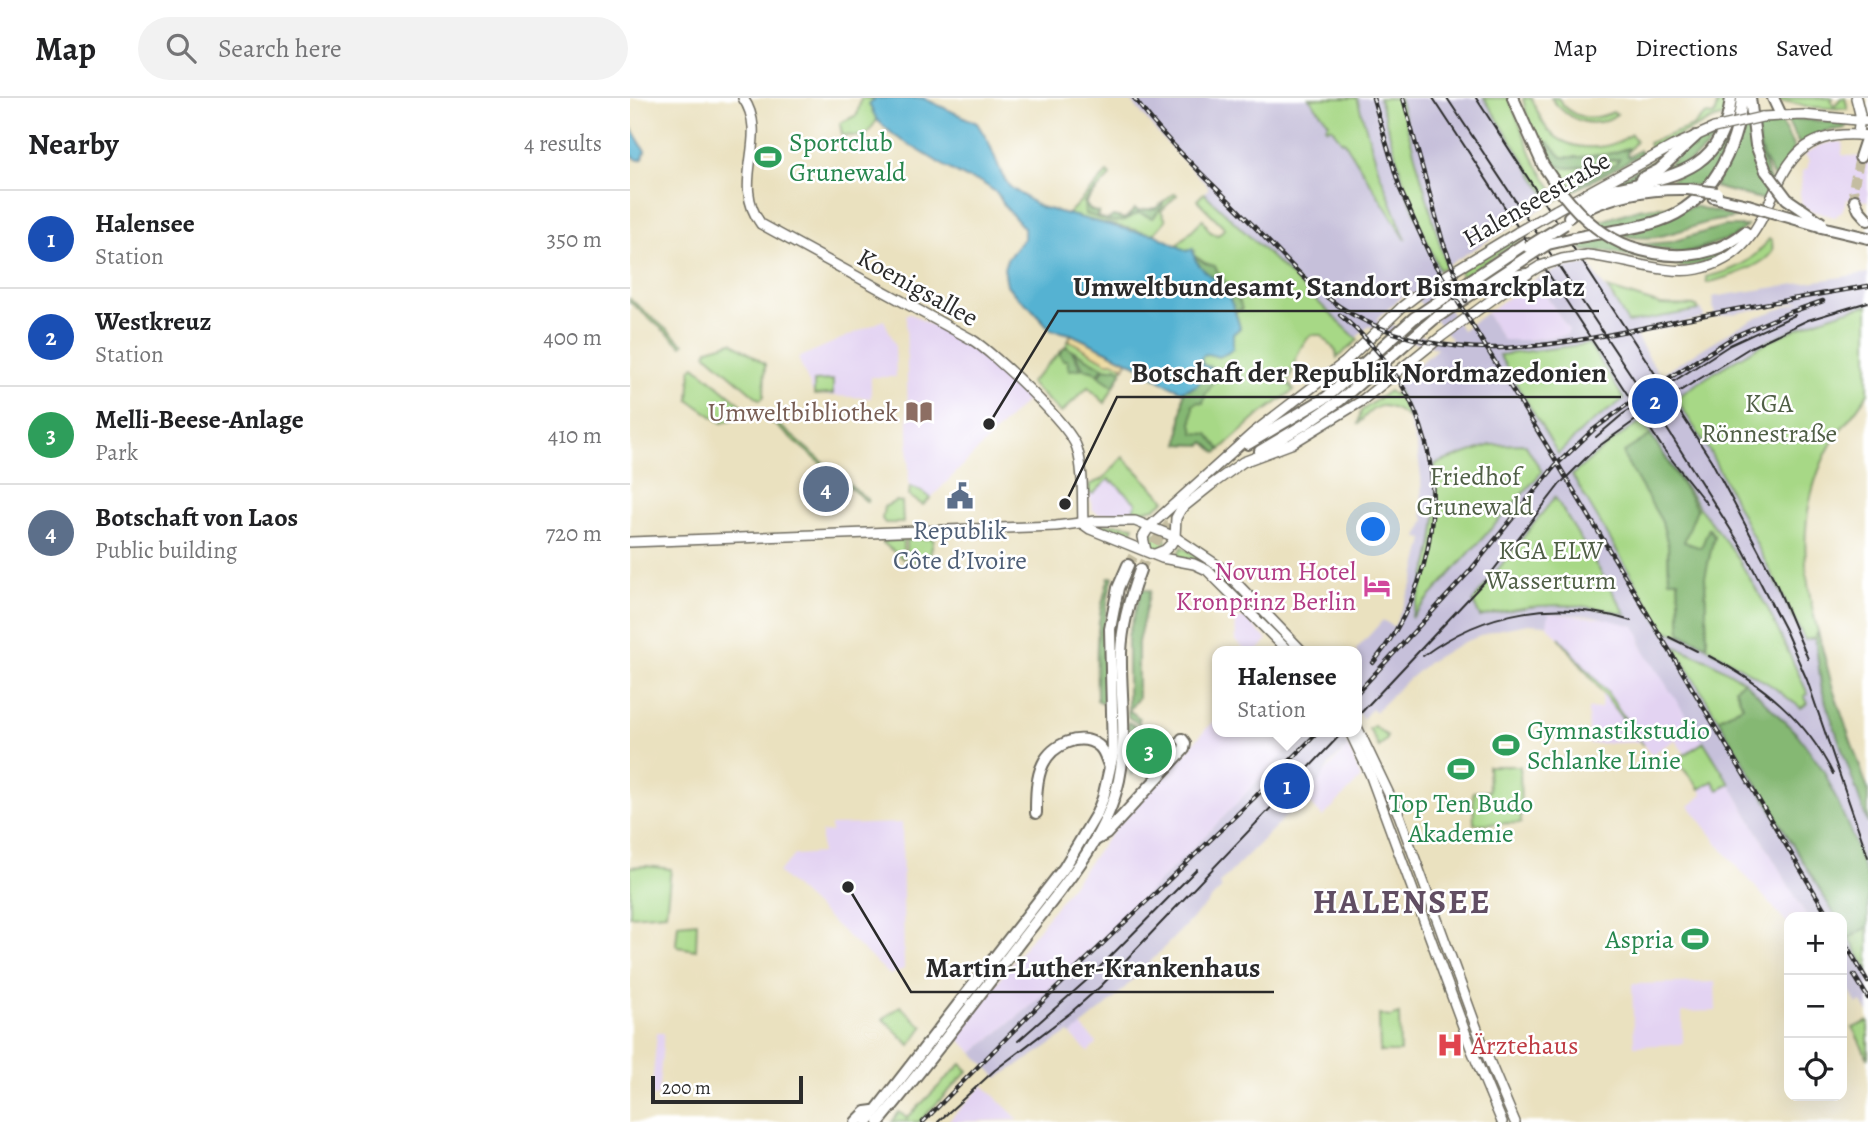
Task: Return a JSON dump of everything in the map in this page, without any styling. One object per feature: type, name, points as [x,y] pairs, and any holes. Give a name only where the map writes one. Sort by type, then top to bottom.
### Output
[{"type":"highway","points":[[1513,98],[1543,166],[1577,211],[1607,236],[1631,247],[1654,253],[1690,255],[1722,247],[1745,232]]},
{"type":"highway","points":[[1519,98],[1530,138]]},
{"type":"highway","points":[[1611,190],[1659,180],[1692,167],[1706,155],[1721,134],[1731,98]]},
{"type":"highway","points":[[1472,294],[1503,263],[1528,248],[1661,220],[1693,202],[1715,178],[1730,150],[1742,98]]},
{"type":"highway","points":[[1750,98],[1756,145],[1766,171],[1787,199],[1822,225],[1868,232]]},
{"type":"highway","points":[[1773,98],[1781,115]]},
{"type":"highway","points":[[1860,157],[1865,135]]},
{"type":"highway","points":[[1248,444],[1316,405],[1339,388],[1414,318],[1528,248],[1587,202],[1652,174],[1696,136]]},
{"type":"highway","points":[[1565,221],[1598,203],[1636,192],[1686,191],[1749,203],[1868,238]]},
{"type":"highway","points":[[1856,200],[1859,210],[1868,220]]},
{"type":"highway","points":[[1260,451],[1339,401],[1403,344],[1494,279],[1528,248]]},
{"type":"highway","points":[[1494,279],[1527,274]]},
{"type":"highway","points":[[1321,381],[1366,363]]},
{"type":"highway","points":[[878,1116],[1074,852],[1097,813],[1111,768],[1113,730],[1110,629],[1118,588],[1128,565]]},
{"type":"highway","points":[[867,1122],[901,1096],[1072,875],[1094,841],[1111,806],[1121,768],[1124,729],[1122,631],[1140,570]]},
{"type":"highway","points":[[1094,841],[1106,834],[1184,749],[1185,743],[1182,739]]},
{"type":"highway","points":[[1036,813],[1038,781],[1043,763],[1055,748],[1078,740],[1096,744],[1103,750],[1111,768]]},
{"type":"highway","points":[[888,1122],[898,1107],[901,1096]]},
{"type":"highway","points":[[856,1122],[866,1112],[878,1116]]},
{"type":"main road","name":"Koenigsallee","points":[[743,98],[750,111],[753,128],[748,198],[752,212],[761,224],[989,351],[1061,423],[1074,441],[1080,465],[1083,524]]},
{"type":"main road","points":[[1150,553],[1168,549],[1175,537],[1178,513],[1211,485],[1243,462],[1291,444],[1360,402],[1442,336],[1540,266],[1587,255],[1617,258],[1664,269],[1698,270],[1738,251],[1752,237],[1783,173],[1802,148],[1826,137],[1865,135],[1864,120],[1856,98]]},
{"type":"main road","name":"Halenseestraße","points":[[1150,526],[1253,433],[1321,381],[1429,286],[1556,210],[1714,128],[1781,115],[1864,120]]},
{"type":"main road","points":[[1745,232],[1765,214]]},
{"type":"main road","points":[[630,542],[1126,521],[1150,526],[1175,537],[1223,569],[1297,646]]},
{"type":"main road","points":[[1083,524],[1162,558],[1194,564],[1207,570],[1284,646]]},
{"type":"main road","points":[[1150,526],[1143,537],[1150,553]]},
{"type":"main road","points":[[1356,737],[1472,1052],[1502,1122]]},
{"type":"main road","points":[[1357,737],[1400,818],[1485,1051],[1515,1122]]},
{"type":"shaded area","points":[[1129,98],[1379,98],[1407,193],[1439,270],[1429,278],[1462,330],[1486,313],[1503,340],[1567,335],[1569,330],[1535,279],[1559,269],[1589,264],[1628,323],[1702,309],[1704,318],[1635,335],[1660,375],[1757,317],[1803,301],[1715,317],[1712,297],[1868,273],[1868,305],[1821,318],[1770,340],[1738,357],[1676,399],[1711,454],[1805,640],[1815,638],[1826,703],[1868,824],[1868,881],[1824,771],[1798,735],[1744,681],[1710,661],[1675,647],[1833,912],[1804,912],[1730,784],[1642,647],[1640,635],[1634,626],[1594,616],[1549,613],[1547,625],[1528,624],[1496,630],[1462,643],[1430,661],[1375,712],[1372,709],[1362,719],[1362,646],[1360,646],[1383,620],[1394,627],[1414,580],[1424,539],[1418,538],[1425,519],[1422,515],[1417,448],[1406,411],[1398,391],[1393,386],[1438,348],[1399,339],[1369,326],[1356,338],[1204,193],[1209,188],[1158,134]],"holes":[[[1409,291],[1440,325],[1450,341],[1419,335],[1376,319]],[[1499,356],[1587,426],[1558,453]],[[1642,422],[1698,506],[1734,552],[1768,609],[1808,693],[1804,696],[1801,708],[1772,685],[1697,641],[1664,630],[1572,475],[1606,446]],[[1435,465],[1542,472],[1412,615],[1431,558],[1437,517]],[[1555,497],[1626,614],[1600,607],[1552,604],[1481,617]]]},
{"type":"shaded area","points":[[1399,98],[1484,98],[1551,203],[1446,266]]},
{"type":"shaded area","points":[[1833,142],[1843,142],[1842,155],[1868,158],[1868,201],[1847,199],[1842,211],[1835,217],[1802,206],[1800,193],[1803,170],[1807,170],[1809,161],[1805,154]]},
{"type":"shaded area","points":[[1535,279],[1569,330],[1567,335],[1503,340],[1486,313]]},
{"type":"shaded area","points":[[909,313],[979,351],[1026,398],[930,499],[909,488],[906,315]]},
{"type":"shaded area","points":[[884,320],[895,344],[896,377],[871,377],[871,398],[814,395],[798,358]]},
{"type":"shaded area","points":[[1109,479],[1136,503],[1132,513],[1099,514],[1093,510],[1089,493],[1093,494]]},
{"type":"shaded area","points":[[1548,613],[1610,619],[1634,626],[1640,635],[1642,647],[1704,742],[1685,754],[1675,740],[1651,755],[1607,692],[1547,625]]},
{"type":"shaded area","points":[[1245,618],[1267,640],[1262,646],[1241,646],[1236,641],[1235,619]]},
{"type":"shaded area","points":[[1602,694],[1641,742],[1589,744],[1588,709],[1601,708]]},
{"type":"shaded area","points":[[1212,722],[1212,737],[1299,737],[1219,822],[1087,953],[1032,1005],[973,1053],[956,1036],[1117,826]]},
{"type":"shaded area","points":[[1299,737],[1343,737],[1348,746],[1330,764],[1319,782],[1219,884],[1222,888],[1113,1000],[1071,1035],[1069,1033],[998,1078],[973,1053],[1032,1005],[1219,822]]},
{"type":"shaded area","points":[[1348,746],[1361,778],[1323,817],[1304,797]]},
{"type":"shaded area","points":[[1713,781],[1718,790],[1730,784],[1804,912],[1784,912],[1784,919],[1727,855],[1689,806],[1703,795],[1700,789]]},
{"type":"shaded area","points":[[902,823],[904,969],[890,975],[778,872],[795,855],[821,853],[821,833],[831,832],[831,825]]},
{"type":"shaded area","points":[[1847,935],[1868,971],[1868,1013],[1862,1002],[1857,1004],[1847,986]]},
{"type":"shaded area","points":[[1715,982],[1716,1011],[1682,1012],[1683,1044],[1634,1046],[1632,984]]},
{"type":"shaded area","points":[[1081,1026],[1097,1043],[1088,1052],[1071,1035]]},
{"type":"shaded area","points":[[657,1033],[664,1033],[658,1097],[651,1096]]},
{"type":"shaded area","points":[[983,1085],[1019,1120],[948,1122],[954,1115]]},
{"type":"green space","points":[[861,98],[876,98],[869,104],[877,120],[865,137],[842,135],[840,123],[857,115]]},
{"type":"green space","points":[[1309,98],[1357,98],[1379,171],[1406,240],[1344,141],[1331,127],[1326,127],[1329,123]]},
{"type":"green space","points":[[1379,98],[1399,98],[1446,266],[1439,270],[1407,193]]},
{"type":"green space","points":[[1484,98],[1509,98],[1534,160],[1559,199],[1551,203]]},
{"type":"green space","points":[[1523,98],[1531,98],[1550,132],[1568,143],[1601,147],[1631,134],[1636,141],[1628,152],[1628,148],[1612,153],[1575,157],[1562,157],[1548,143],[1549,161],[1565,167],[1619,159],[1616,164],[1574,187],[1577,189],[1568,194],[1540,149]]},
{"type":"green space","points":[[1551,98],[1558,98],[1569,110],[1582,117],[1597,117],[1613,112],[1617,114],[1599,122],[1581,121],[1557,106]]},
{"type":"green space","points":[[1719,98],[1726,98],[1724,116],[1651,149],[1648,143],[1693,126],[1705,115],[1714,116]]},
{"type":"green space","points":[[1734,98],[1738,98],[1732,137],[1706,186],[1671,184],[1671,180],[1705,161]]},
{"type":"green space","points":[[1776,98],[1833,98],[1831,101],[1834,106],[1841,98],[1845,98],[1848,109],[1809,107],[1778,102]]},
{"type":"green space","points":[[1777,119],[1794,148],[1775,179],[1763,158],[1755,123]]},
{"type":"green space","points":[[1787,120],[1847,123],[1846,128],[1825,131],[1799,144]]},
{"type":"green space","points":[[1750,124],[1772,186],[1765,200],[1714,187],[1726,165],[1741,125]]},
{"type":"green space","points":[[1720,130],[1700,154],[1656,176],[1693,142]]},
{"type":"green space","points":[[1548,142],[1562,157],[1615,153],[1628,148],[1629,157],[1639,150],[1642,154],[1577,189],[1574,187],[1616,164],[1619,159],[1573,168],[1564,167],[1555,164],[1547,156],[1540,144]]},
{"type":"green space","points":[[1671,151],[1648,170],[1631,179],[1602,188]]},
{"type":"green space","points":[[1107,173],[1110,176],[1085,203],[1090,210],[1099,213],[1096,217],[1108,220],[1113,216],[1125,219],[1135,209],[1138,211],[1156,208],[1175,193],[1177,195],[1161,211],[1166,220],[1154,234],[1067,215]]},
{"type":"green space","points":[[1097,188],[1085,203],[1090,210],[1099,213],[1096,217],[1108,220],[1113,216],[1125,219],[1135,209],[1138,211],[1156,208],[1162,203],[1163,205],[1153,218],[1139,213],[1122,221],[1103,220],[1085,214],[1084,202]]},
{"type":"green space","points":[[1204,193],[1358,340],[1337,358],[1336,351],[1321,335],[1311,335],[1299,352],[1288,383],[1294,390],[1257,417],[1217,453],[1205,442],[1202,445],[1179,444],[1184,389],[1191,389],[1210,367],[1203,365],[1201,357],[1229,352],[1233,348],[1233,334],[1240,328],[1235,311],[1192,255],[1194,251],[1176,246],[1203,219],[1214,234],[1218,235],[1225,228],[1197,200]]},
{"type":"green space","points":[[1693,206],[1737,217],[1651,237],[1640,238],[1617,233]]},
{"type":"green space","points":[[1684,207],[1671,214],[1607,229],[1598,222],[1638,209]]},
{"type":"green space","points":[[1724,226],[1747,226],[1732,238],[1683,253],[1635,245],[1671,242]]},
{"type":"green space","points":[[1520,235],[1522,239],[1461,277],[1460,270]]},
{"type":"green space","points":[[1601,236],[1659,257],[1741,242],[1719,257],[1683,267],[1607,251],[1584,251],[1577,241]]},
{"type":"green space","points":[[1769,239],[1772,240],[1772,251],[1761,262],[1707,283],[1706,277],[1742,264],[1756,254]]},
{"type":"green space","points":[[1192,254],[1215,266],[1221,278],[1238,298],[1242,310],[1235,311],[1219,282],[1202,269]]},
{"type":"green space","points":[[1607,288],[1661,305],[1697,306],[1699,310],[1628,323]]},
{"type":"green space","points":[[630,299],[684,344],[682,346],[630,302]]},
{"type":"green space","name":"KGA Rönnestraße","points":[[1868,305],[1868,392],[1834,439],[1822,462],[1808,509],[1808,583],[1818,632],[1815,638],[1805,640],[1711,454],[1676,398],[1767,342],[1816,321]]},
{"type":"green space","points":[[1071,334],[1130,354],[1105,403],[1088,387],[1061,413],[1030,383],[1066,346]]},
{"type":"green space","points":[[732,342],[765,364],[764,396],[760,400],[706,354],[708,349]]},
{"type":"green space","points":[[1589,344],[1624,399],[1587,426],[1558,454],[1499,355]]},
{"type":"green space","points":[[1066,346],[1072,351],[1081,369],[1069,370],[1067,360],[1063,360],[1059,354]]},
{"type":"green space","points":[[1074,351],[1103,367],[1098,375],[1092,370],[1084,369]]},
{"type":"green space","points":[[695,366],[749,411],[747,415],[722,423],[689,400],[691,369]]},
{"type":"green space","points":[[1116,367],[1122,371],[1114,386],[1099,376],[1105,368]]},
{"type":"green space","points":[[1210,370],[1218,376],[1205,395],[1203,403],[1197,402],[1193,405],[1192,423],[1194,433],[1208,434],[1221,450],[1217,453],[1205,442],[1202,445],[1179,444],[1184,389],[1191,389]]},
{"type":"green space","points":[[833,380],[833,394],[814,395],[814,381]]},
{"type":"green space","points":[[1389,391],[1394,395],[1398,391],[1409,418],[1387,406],[1381,406],[1370,411],[1358,425],[1361,411]]},
{"type":"green space","points":[[771,418],[868,500],[867,502],[769,420]]},
{"type":"green space","points":[[1642,421],[1698,506],[1734,552],[1768,609],[1808,694],[1804,696],[1808,703],[1801,708],[1772,686],[1697,641],[1664,630],[1572,475],[1606,446]],"holes":[[[1662,522],[1684,542],[1701,549],[1714,536],[1705,577],[1707,644],[1681,634],[1678,579],[1669,579],[1668,545]]]},
{"type":"green space","points":[[1651,435],[1697,509],[1684,542],[1701,548],[1709,528],[1714,536],[1705,577],[1707,645],[1681,634],[1678,580],[1669,580],[1668,545],[1662,522],[1624,457],[1624,452]]},
{"type":"green space","name":"Friedhof Grunewald","points":[[1525,444],[1542,472],[1411,618],[1433,542],[1437,504],[1435,464],[1491,445]]},
{"type":"green space","points":[[1123,457],[1165,500],[1155,508],[1132,513],[1136,503],[1109,479],[1093,494],[1089,493],[1089,485],[1103,479]]},
{"type":"green space","points":[[910,487],[931,498],[923,505],[909,496]]},
{"type":"green space","name":"KGA ELW Wasserturm","points":[[1555,497],[1626,614],[1589,607],[1553,605],[1480,617],[1473,601]]},
{"type":"green space","points":[[896,501],[902,502],[903,523],[885,523],[882,519],[884,507]]},
{"type":"green space","points":[[1092,525],[1134,526],[1129,537]]},
{"type":"green space","points":[[1153,533],[1165,538],[1166,544],[1156,548],[1149,544],[1148,536]]},
{"type":"green space","points":[[934,538],[930,555],[906,562],[906,540]]},
{"type":"green space","points":[[903,540],[903,559],[883,543],[885,541]]},
{"type":"green space","points":[[1182,547],[1216,568],[1237,587],[1234,590],[1202,564],[1177,556]]},
{"type":"green space","points":[[1109,577],[1113,577],[1105,624],[1106,705],[1097,700],[1097,653],[1101,609]]},
{"type":"green space","points":[[1142,589],[1150,591],[1138,642],[1138,698],[1129,710],[1139,718],[1139,724],[1128,717],[1128,636]]},
{"type":"green space","points":[[1818,632],[1833,689],[1868,790],[1868,824],[1821,685],[1815,638]]},
{"type":"green space","points":[[1559,637],[1607,692],[1643,745]]},
{"type":"green space","points":[[1674,646],[1710,661],[1744,681],[1735,688],[1743,706],[1718,719]]},
{"type":"green space","points":[[1744,681],[1798,735],[1824,771],[1868,881],[1868,927],[1849,938],[1847,912],[1833,912],[1718,719],[1743,706],[1735,688]]},
{"type":"green space","points":[[1128,722],[1139,728],[1138,770],[1131,775],[1128,764]]},
{"type":"green space","points":[[1139,725],[1165,746],[1138,770]]},
{"type":"green space","points":[[1374,726],[1387,736],[1379,747],[1369,729]]},
{"type":"green space","points":[[1704,742],[1730,784],[1718,790],[1713,781],[1700,789],[1676,760]]},
{"type":"green space","points":[[1488,766],[1520,766],[1521,823],[1474,824],[1473,792],[1489,791]]},
{"type":"green space","points":[[630,867],[671,869],[666,913],[630,916]]},
{"type":"green space","points":[[697,922],[696,950],[678,947],[678,924]]},
{"type":"green space","points":[[1868,927],[1868,971],[1849,938]]},
{"type":"green space","points":[[900,1006],[923,1027],[910,1045],[883,1019]]},
{"type":"green space","points":[[1399,1014],[1400,1052],[1380,1052],[1379,1015],[1390,1017]]},
{"type":"green space","points":[[1868,1021],[1868,1059],[1853,1028]]},
{"type":"green space","points":[[961,1064],[968,1071],[919,1122],[892,1122],[899,1112],[907,1118]]},
{"type":"sand","points":[[1071,334],[1127,361],[1124,367],[1115,362],[1107,362],[1069,340]]},
{"type":"water","points":[[876,98],[923,98],[977,123],[1010,187],[1040,207],[1132,231],[1154,234],[1187,251],[1193,249],[1196,261],[1222,286],[1232,305],[1240,328],[1233,334],[1233,348],[1219,357],[1207,354],[1203,356],[1203,365],[1212,368],[1196,386],[1182,391],[1160,381],[1141,367],[1071,334],[1051,330],[1007,285],[1004,268],[1007,259],[1024,238],[1024,228],[997,193],[981,182],[951,170],[895,136],[877,120],[869,104]]},
{"type":"water","points":[[630,126],[645,151],[643,159],[638,160],[630,154]]},
{"type":"tunnel","points":[[1855,200],[1853,189],[1860,157]]},
{"type":"tunnel","points":[[1140,570],[1155,542],[1179,512]]},
{"type":"tunnel","points":[[1128,565],[1143,540]]},
{"type":"tram line","points":[[1433,98],[1664,450],[1707,504]]},
{"type":"tram line","points":[[1447,98],[1669,432],[1743,549],[1785,630],[1807,680],[1868,857]]},
{"type":"tram line","points":[[1476,98],[1711,460],[1775,581],[1808,659]]},
{"type":"tram line","points":[[1362,712],[1485,581],[1560,484],[1595,449],[1654,407],[1751,347],[1808,320],[1868,302]]},
{"type":"tram line","points":[[1596,437],[1623,414],[1730,345],[1795,315]]},
{"type":"tram line","points":[[1423,656],[1471,628],[1523,613],[1576,610],[1631,621]]},
{"type":"tram line","points":[[1669,637],[1697,651]]},
{"type":"tram line","points":[[1709,656],[1765,691],[1781,705],[1810,736],[1833,774]]},
{"type":"tram line","points":[[938,1122],[995,1070],[1101,986],[1338,737]]},
{"type":"tram line","points":[[1018,1041],[1087,980],[1197,869]]},
{"type":"railway","points":[[1134,98],[1172,144],[1315,287],[1330,300],[1365,321],[1404,336],[1445,345],[1527,347],[1568,342],[1868,286]]},
{"type":"railway","points":[[1373,98],[1400,189],[1432,260],[1547,446],[1826,912]]},
{"type":"railway","points":[[1403,98],[1443,242],[1466,301]]},
{"type":"railway","points":[[1362,688],[1469,572],[1555,466],[1593,430],[1628,404],[1737,335],[1823,301]]},
{"type":"railway","points":[[1340,315],[1375,348],[1403,387],[1419,421],[1429,457],[1433,493],[1431,530],[1424,565],[1411,600],[1394,633],[1373,663]]},
{"type":"railway","points":[[923,1122],[1313,737]]},
{"type":"railway","points":[[1847,946],[1868,982]]},
{"type":"railway","points":[[1854,975],[1868,998]]},
{"type":"place","name":"Sportclub Grunewald","points":[[768,157]]},
{"type":"place","name":"Westkreuz","points":[[1655,401]]},
{"type":"place","name":"Umweltbibliothek","points":[[919,412]]},
{"type":"place","name":"Umweltbundesamt, Standort Bismarckplatz","points":[[989,424]]},
{"type":"place","name":"Botschaft von Laos","points":[[826,489]]},
{"type":"place","name":"Republik Côte d’Ivoire","points":[[960,496]]},
{"type":"place","name":"Botschaft der Republik Nordmazedonien","points":[[1065,504]]},
{"type":"place","name":"Novum Hotel Kronprinz Berlin","points":[[1377,586]]},
{"type":"place","name":"Gymnastikstudio Schlanke Linie","points":[[1506,745]]},
{"type":"place","name":"Melli-Beese-Anlage","points":[[1149,751]]},
{"type":"place","name":"Top Ten Budo Akademie","points":[[1461,769]]},
{"type":"place","name":"Halensee","points":[[1287,786]]},
{"type":"place","name":"Martin-Luther-Krankenhaus","points":[[848,887]]},
{"type":"place","name":"Aspria","points":[[1695,939]]},
{"type":"place","name":"Ärztehaus","points":[[1450,1045]]},
{"type":"district","name":"HALENSEE","points":[[1402,901]]}]
